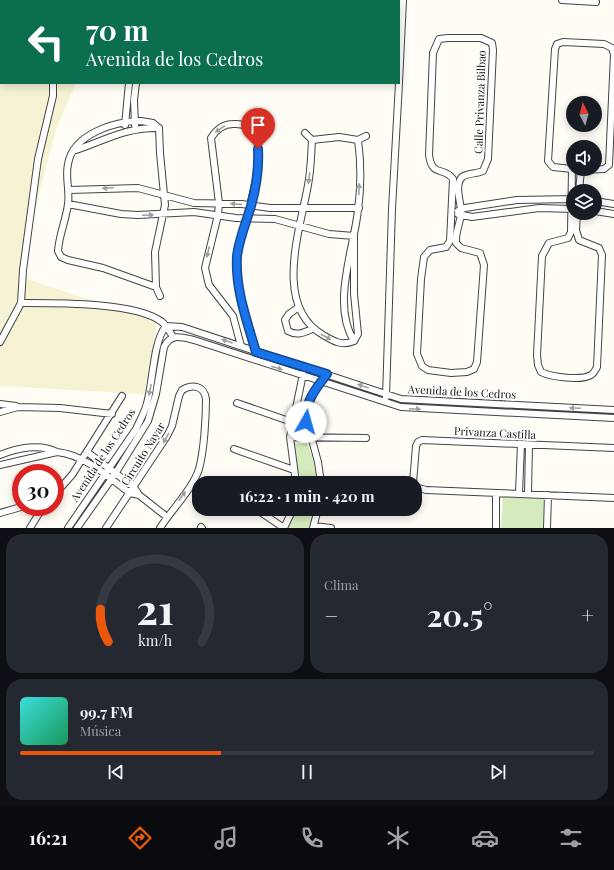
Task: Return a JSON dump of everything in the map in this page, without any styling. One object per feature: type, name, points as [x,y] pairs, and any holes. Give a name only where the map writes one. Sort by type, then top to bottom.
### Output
[{"type":"street","points":[[400,62],[403,0]]},
{"type":"street","points":[[563,0],[596,2]]},
{"type":"street","name":"Calle Privanza Bilbao","points":[[452,201],[453,179],[450,174],[434,170],[431,167],[428,155],[433,53],[436,43],[442,38],[480,38],[492,43],[493,50],[489,152],[483,171],[467,174],[461,179],[459,212]]},
{"type":"street","points":[[572,184],[572,169],[553,167],[548,161],[555,49],[557,44],[563,42],[604,44],[612,48],[614,54],[608,165],[604,169],[581,170],[580,184]]},
{"type":"street","points":[[0,342],[22,302],[23,270],[38,160],[54,96],[53,84]]},
{"type":"street","points":[[126,131],[125,122],[129,84]]},
{"type":"street","points":[[135,128],[136,84]]},
{"type":"street","points":[[385,403],[392,209],[399,84]]},
{"type":"street","points":[[156,287],[103,268],[68,260],[61,257],[58,247],[68,204],[69,190],[67,166],[72,151],[78,144],[96,132],[125,122],[134,121],[153,123],[159,128],[160,153],[165,195],[164,214],[157,237],[155,252],[156,287],[160,296]]},
{"type":"street","points":[[241,346],[233,317],[209,285],[205,268],[218,215],[219,203],[211,138],[216,131],[226,125],[242,124],[251,128],[257,141],[257,173],[251,206],[246,218],[237,256],[238,278],[245,313],[256,352]]},
{"type":"street","points":[[72,151],[135,128],[159,128]]},
{"type":"street","points":[[305,133],[312,140],[311,159],[293,264],[294,282],[299,307],[312,328],[343,345],[354,341],[358,334],[354,294],[354,236]]},
{"type":"street","points":[[312,140],[339,137],[358,140],[366,136]]},
{"type":"street","points":[[354,341],[347,323],[344,294],[345,275],[359,208],[360,157],[358,140]]},
{"type":"street","points":[[69,190],[138,188],[176,199],[194,202],[303,210],[359,208]]},
{"type":"street","points":[[459,212],[517,200],[566,199]]},
{"type":"street","points":[[452,201],[459,212],[456,243],[461,248],[480,253],[484,265],[477,362],[474,369],[467,372],[428,370],[422,366],[417,354],[421,279],[424,257],[430,250],[442,248],[448,245],[451,227],[452,201]]},
{"type":"street","points":[[602,202],[614,204]]},
{"type":"street","points":[[68,204],[121,214],[194,212],[246,218],[275,219],[329,234],[354,236]]},
{"type":"street","points":[[459,212],[482,217],[532,209],[566,208]]},
{"type":"street","points":[[451,227],[459,212]]},
{"type":"street","points":[[602,212],[614,214]]},
{"type":"street","points":[[571,220],[570,236],[565,240],[549,243],[542,256],[538,365],[541,372],[555,376],[591,375],[597,367],[602,256],[599,248],[579,240],[576,230],[577,220]]},
{"type":"street","points":[[22,302],[81,304],[123,309],[153,318],[166,326],[173,337]]},
{"type":"street","points":[[299,307],[289,314],[285,320],[288,331],[294,334],[301,333],[312,328]]},
{"type":"street","points":[[233,317],[245,313]]},
{"type":"street","name":"Avenida de los Cedros","points":[[68,528],[136,428],[144,413],[151,386],[158,340],[161,332],[166,326],[182,327],[256,352],[305,366],[386,394],[410,400],[614,410]]},
{"type":"street","name":"Avenida de los Cedros","points":[[77,528],[113,477],[148,421],[156,394],[164,347],[167,340],[173,337],[194,340],[385,403],[409,409],[614,418]]},
{"type":"street","points":[[295,476],[290,437],[305,366]]},
{"type":"street","points":[[319,476],[305,414],[314,391],[327,374]]},
{"type":"street","name":"Circuito Nayar","points":[[106,528],[170,431],[182,390],[192,386],[203,390],[206,395],[198,469],[192,482],[160,528]]},
{"type":"street","points":[[64,484],[82,460],[122,396]]},
{"type":"street","points":[[237,403],[292,422]]},
{"type":"street","points":[[298,403],[307,407]]},
{"type":"street","points":[[0,404],[18,407],[60,408],[112,414]]},
{"type":"street","points":[[0,412],[18,407]]},
{"type":"street","points":[[290,437],[366,438]]},
{"type":"street","name":"Privanza Castilla","points":[[414,476],[416,446],[418,442],[422,440],[614,448]]},
{"type":"street","points":[[519,493],[521,444]]},
{"type":"street","points":[[528,493],[529,445]]},
{"type":"street","points":[[0,455],[9,451],[34,448],[51,449],[68,454],[106,471]]},
{"type":"street","points":[[234,449],[294,470]]},
{"type":"street","points":[[0,465],[57,452]]},
{"type":"street","points":[[87,452],[130,493],[139,495]]},
{"type":"street","points":[[113,477],[134,487],[139,495],[167,517]]},
{"type":"street","points":[[422,489],[614,498]]},
{"type":"street","points":[[496,493],[496,528]]},
{"type":"street","points":[[547,528],[548,495]]},
{"type":"street","points":[[0,513],[12,510]]},
{"type":"street","points":[[30,528],[38,516]]},
{"type":"street","points":[[266,516],[284,528],[290,516]]},
{"type":"street","points":[[316,516],[313,527],[332,528]]},
{"type":"shaded area","points":[[0,84],[76,84],[56,129],[18,276],[157,322],[144,394],[0,386]]},
{"type":"green space","points":[[307,443],[317,476],[298,476],[292,444]]},
{"type":"green space","points":[[503,497],[544,499],[543,528],[501,528]]},
{"type":"green space","points":[[293,516],[313,516],[309,528],[288,528]]},
{"type":"route","points":[[258,149],[257,173],[251,206],[246,218],[237,256],[240,294],[256,352],[327,374],[314,391],[307,407],[305,414],[306,422]]}]
